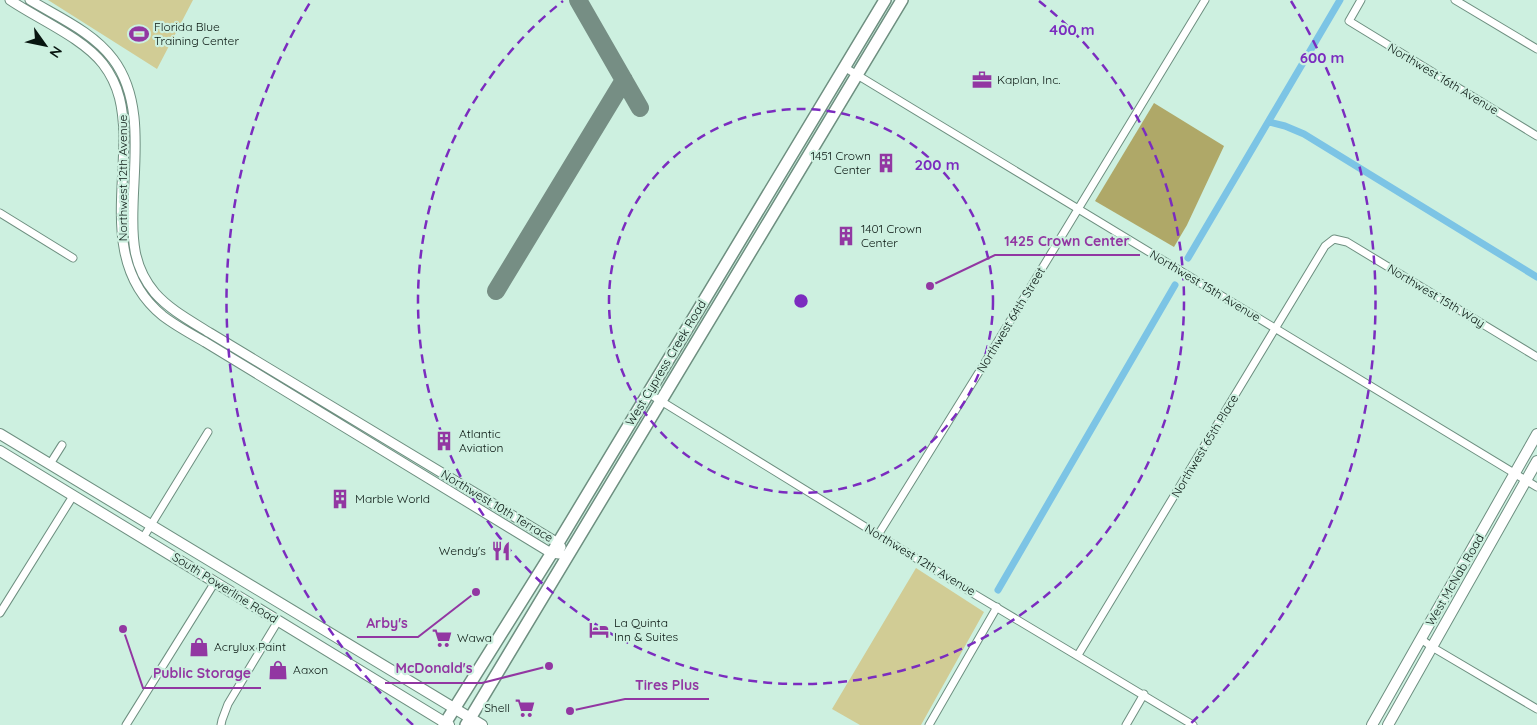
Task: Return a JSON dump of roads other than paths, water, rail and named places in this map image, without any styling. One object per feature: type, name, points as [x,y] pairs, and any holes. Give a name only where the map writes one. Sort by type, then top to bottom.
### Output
[{"type":"main road","name":"West Cypress Creek Road","points":[[446,724],[885,0]]},
{"type":"main road","name":"West Cypress Creek Road","points":[[468,721],[902,0]]},
{"type":"main road","points":[[784,167],[788,180],[785,194]]},
{"type":"main road","name":"South Powerline Road","points":[[0,434],[455,708],[468,721],[482,725]]},
{"type":"main road","name":"West McNab Road","points":[[1372,725],[1537,434]]},
{"type":"main road","points":[[1,454],[20,446]]},
{"type":"main road","name":"South Powerline Road","points":[[1,454],[216,582],[446,724]]},
{"type":"main road","name":"West McNab Road","points":[[1388,725],[1537,461]]},
{"type":"main road","points":[[211,562],[216,574],[216,582],[237,578]]},
{"type":"main road","points":[[297,633],[326,631]]},
{"type":"street","name":"Northwest 12th Avenue","points":[[10,0],[87,48],[104,65],[118,91],[124,120],[123,248],[125,259],[134,280],[147,300],[164,316],[205,342],[387,451]]},
{"type":"street","name":"Northwest 12th Avenue","points":[[30,0],[94,40],[113,59],[130,93],[133,105],[134,131],[132,236],[139,266],[149,285],[163,301],[210,333],[371,430]]},
{"type":"street","name":"Northwest 64th Street","points":[[878,535],[989,357],[1204,0]]},
{"type":"street","name":"Northwest 16th Avenue","points":[[1361,0],[1349,21],[1462,92],[1537,136]]},
{"type":"street","points":[[1455,0],[1537,49]]},
{"type":"street","name":"Northwest 15th Avenue","points":[[844,67],[1537,487]]},
{"type":"street","points":[[123,166],[134,168]]},
{"type":"street","points":[[0,213],[73,258]]},
{"type":"street","name":"Northwest 65th Place","points":[[1078,655],[1325,246],[1334,239]]},
{"type":"street","name":"Northwest 15th Way","points":[[1334,239],[1347,242],[1537,357]]},
{"type":"street","points":[[205,342],[210,333]]},
{"type":"street","name":"Northwest 12th Avenue","points":[[648,393],[878,535],[1193,725]]},
{"type":"street","name":"Northwest 10th Terrace","points":[[371,430],[422,461],[554,548]]},
{"type":"street","points":[[143,538],[208,432]]},
{"type":"street","points":[[50,464],[62,445]]},
{"type":"street","name":"Northwest 10th Terrace","points":[[387,451],[417,470],[568,555]]},
{"type":"street","points":[[417,470],[422,461]]},
{"type":"street","points":[[0,613],[73,496]]},
{"type":"street","points":[[126,725],[216,582]]},
{"type":"street","points":[[929,725],[997,607]]},
{"type":"street","points":[[221,725],[228,704],[278,621]]},
{"type":"street","points":[[1421,639],[1537,709]]},
{"type":"street","points":[[1126,725],[1144,694]]},
{"type":"waterway","points":[[1188,258],[1340,0]]},
{"type":"waterway","points":[[1269,122],[1304,134],[1537,277]]},
{"type":"waterway","points":[[998,590],[1175,285]]},
{"type":"place","name":"Florida Blue Training Center","points":[[139,34]]},
{"type":"place","name":"Kaplan, Inc.","points":[[982,80]]},
{"type":"place","name":"1451 Crown Center","points":[[886,163]]},
{"type":"place","name":"1401 Crown Center","points":[[846,236]]},
{"type":"place","name":"1425 Crown Center","points":[[930,286]]},
{"type":"place","name":"Atlantic Aviation","points":[[444,441]]},
{"type":"place","name":"Marble World","points":[[340,499]]},
{"type":"place","name":"Wendy's","points":[[501,551]]},
{"type":"place","name":"Arby's","points":[[476,592]]},
{"type":"place","name":"Public Storage","points":[[123,629]]},
{"type":"place","name":"La Quinta Inn & Suites","points":[[599,630]]},
{"type":"place","name":"Wawa","points":[[442,638]]},
{"type":"place","name":"Acrylux Paint","points":[[199,647]]},
{"type":"place","name":"McDonald's","points":[[549,666]]},
{"type":"place","name":"Aaxon","points":[[278,670]]},
{"type":"place","name":"Shell","points":[[525,708]]},
{"type":"place","name":"Tires Plus","points":[[570,711]]}]
